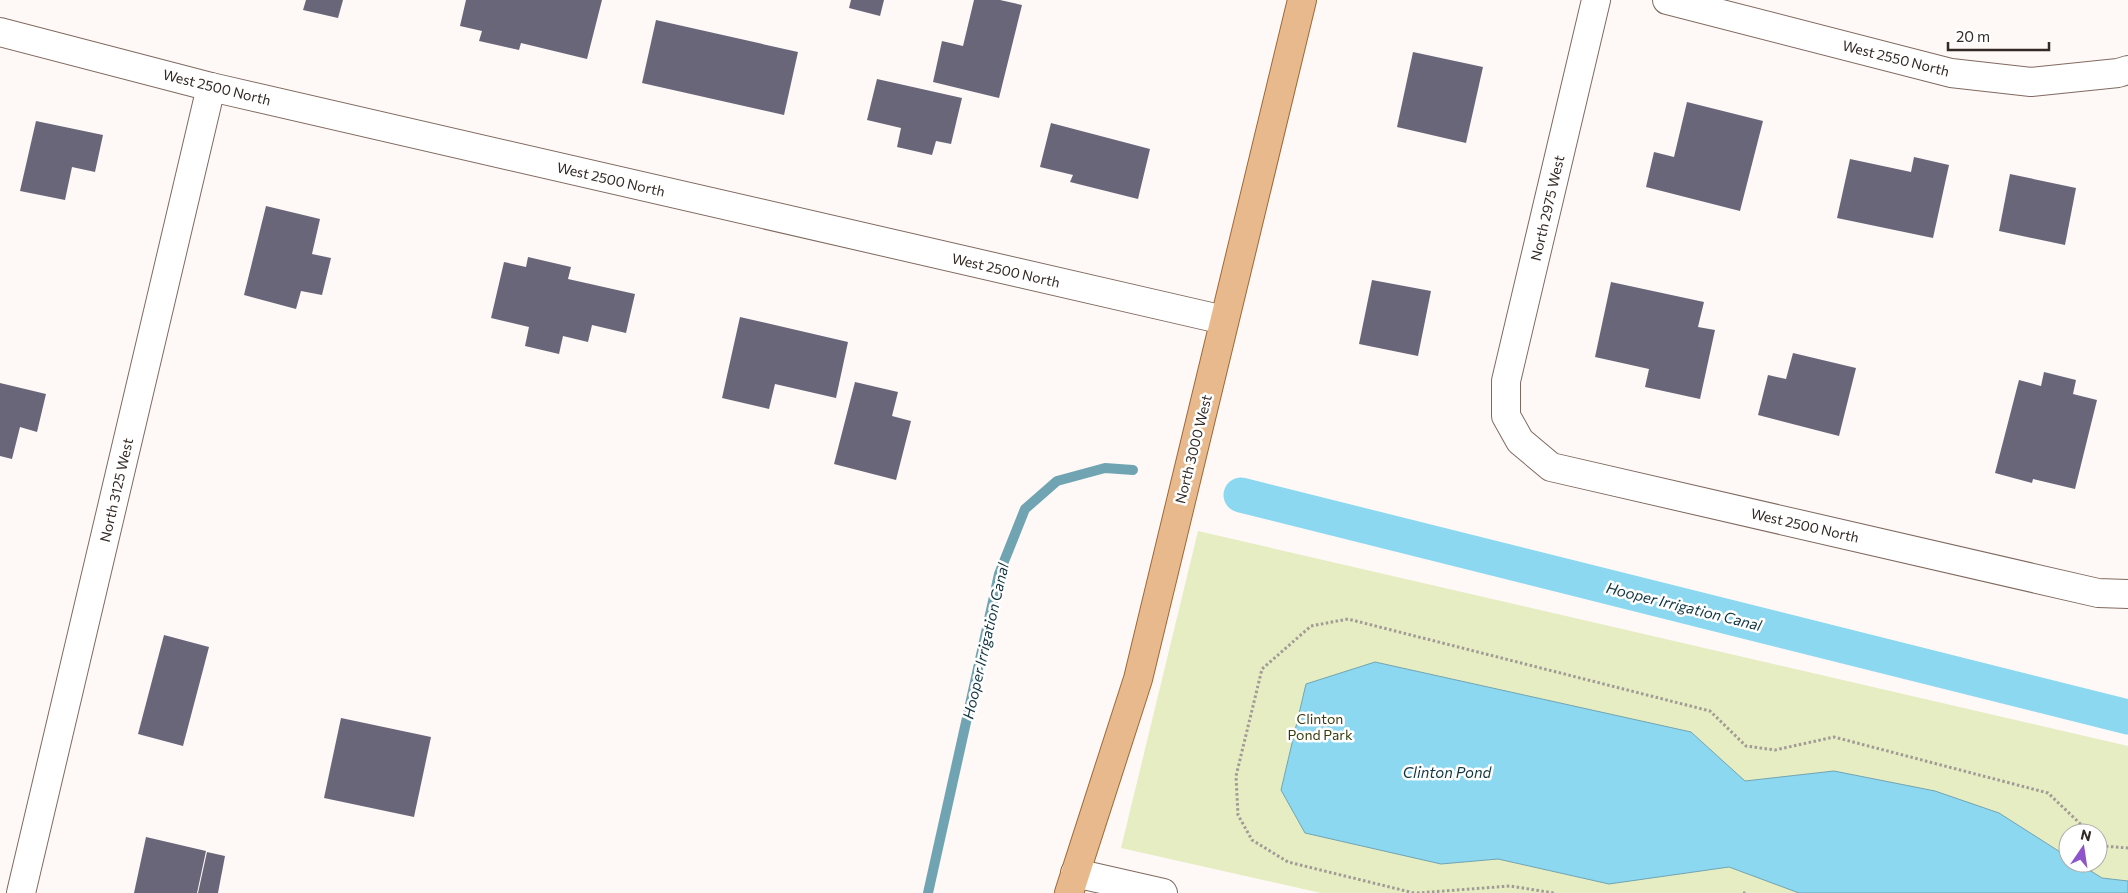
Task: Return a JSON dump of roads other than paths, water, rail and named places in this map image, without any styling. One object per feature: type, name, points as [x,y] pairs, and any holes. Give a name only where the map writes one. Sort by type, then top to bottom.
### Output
[{"type":"main road","name":"North 3000 West","points":[[1072,883],[1138,679],[1302,0]]},
{"type":"street","name":"North 2975 West","points":[[1506,416],[1506,381],[1596,0]]},
{"type":"street","name":"West 2550 North","points":[[1667,0],[1951,73],[2031,82],[2118,73],[2128,70]]},
{"type":"street","name":"West 2500 North","points":[[0,32],[212,86],[1224,320]]},
{"type":"street","name":"North 3125 West","points":[[21,893],[212,86]]},
{"type":"street","name":"West 2500 North","points":[[1506,416],[1520,441],[1550,467],[2098,593],[2128,594]]},
{"type":"street","points":[[1072,883],[1162,893]]},
{"type":"water","name":"Clinton Pond","points":[[1375,662],[1691,732],[1745,781],[1834,771],[1935,791],[1999,813],[2058,851],[2058,873],[2094,873],[2102,878],[2128,881],[2128,893],[1799,893],[1729,867],[1609,884],[1498,859],[1441,864],[1305,833],[1281,790],[1306,684]]},
{"type":"waterway","name":"Hooper Irrigation Canal","points":[[928,893],[999,574],[1025,509],[1057,481],[1105,468],[1133,470]]},
{"type":"waterway","name":"Hooper Irrigation Canal","points":[[1241,495],[2128,717]]},
{"type":"park label","name":"Clinton Pond Park","points":[[1320,726]]}]
